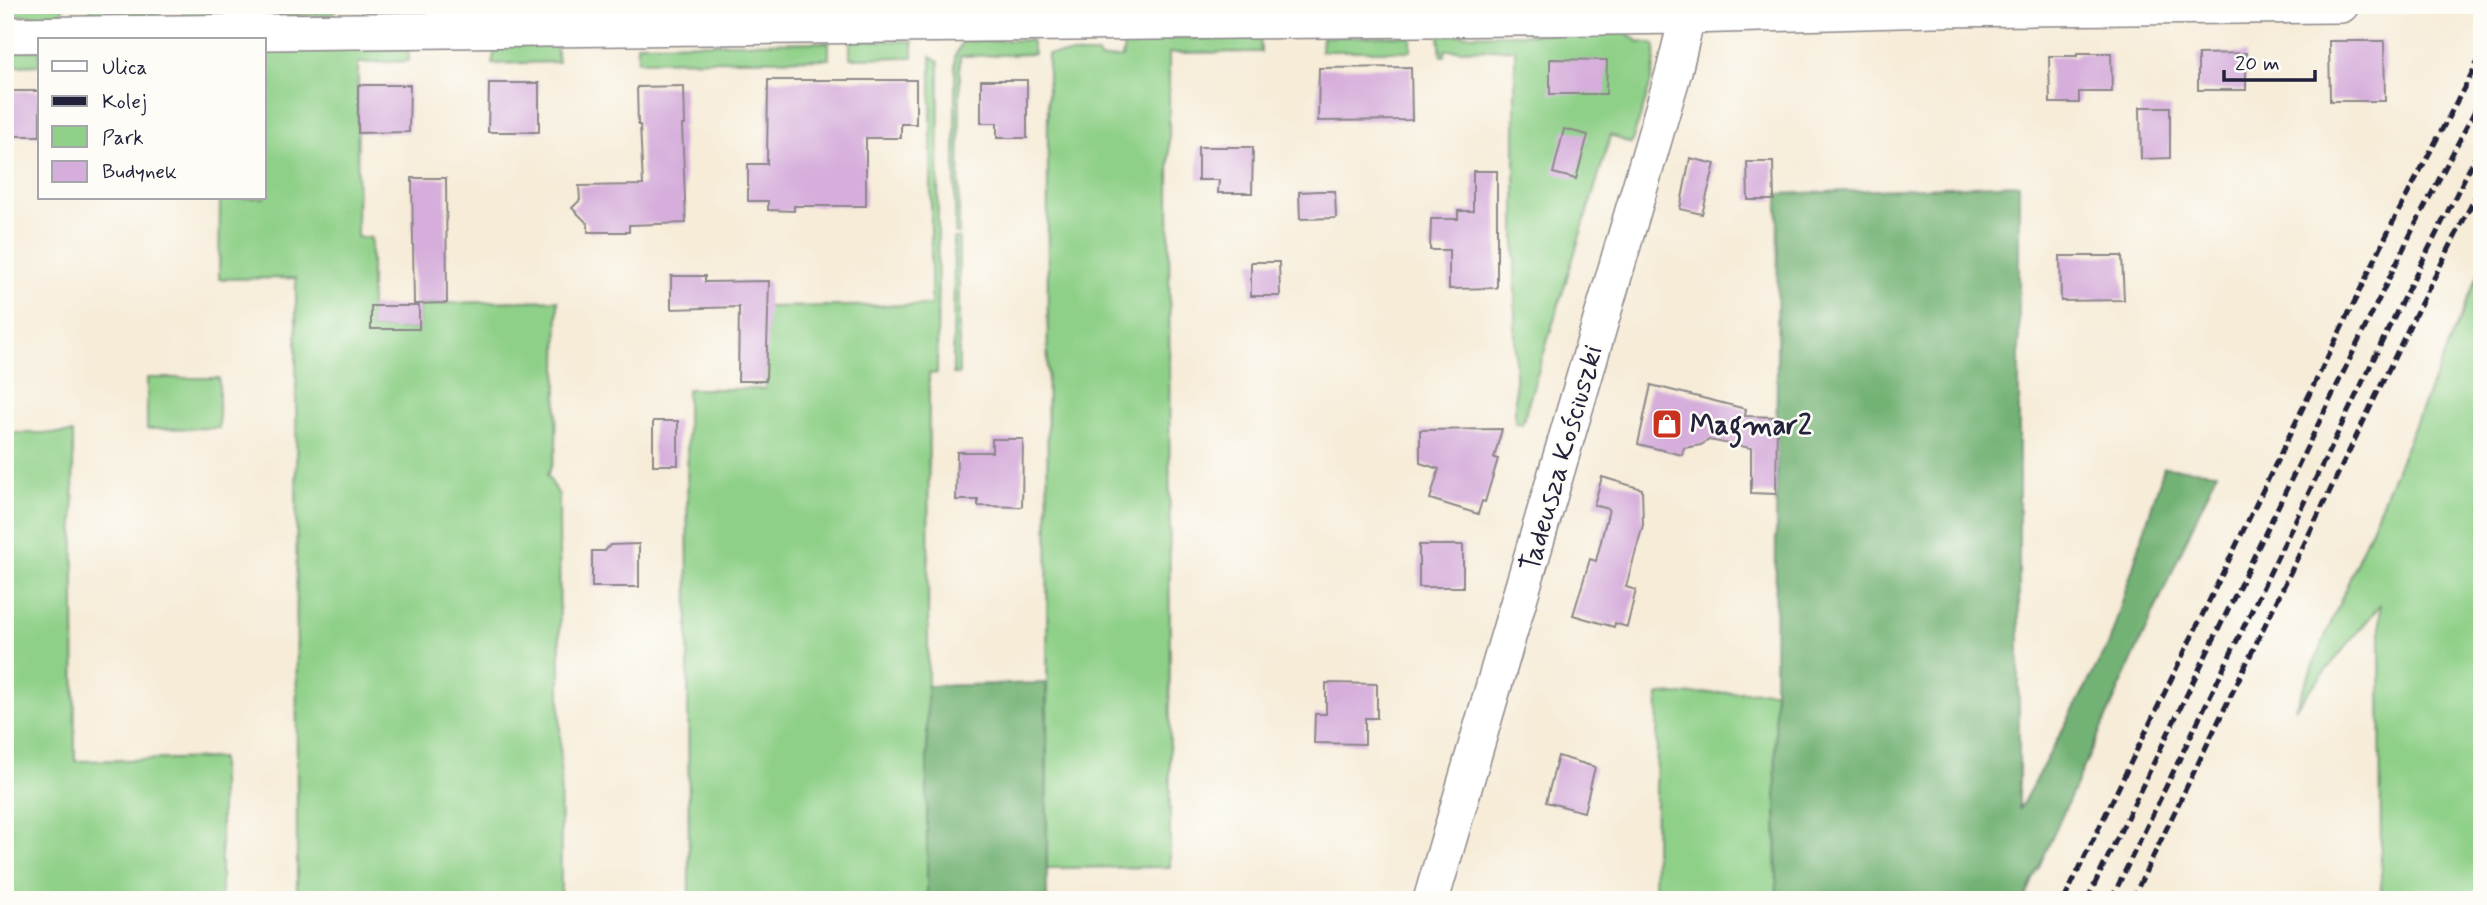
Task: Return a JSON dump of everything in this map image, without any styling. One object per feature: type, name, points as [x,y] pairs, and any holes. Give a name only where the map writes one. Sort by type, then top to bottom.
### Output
[{"type":"street","points":[[5,35],[1689,10],[2341,5]]},
{"type":"street","name":"Tadeusza Kościuszki","points":[[1431,900],[1666,97],[1689,10]]},
{"type":"green space","points":[[5,5],[63,5],[62,17],[5,15]]},
{"type":"green space","points":[[90,5],[157,5],[156,18],[92,18]]},
{"type":"green space","points":[[183,5],[340,5],[329,15],[183,18]]},
{"type":"green space","points":[[551,5],[619,5],[617,14],[557,12]]},
{"type":"green space","points":[[724,5],[1094,5],[724,13]]},
{"type":"green space","points":[[1627,33],[1639,42],[1654,44],[1654,65],[1648,93],[1631,144],[1611,135],[1522,424],[1515,423],[1515,49],[1445,50],[1445,56],[1441,56],[1439,35]]},
{"type":"green space","points":[[1411,36],[1411,51],[1321,51],[1322,37]]},
{"type":"green space","points":[[1260,38],[1261,52],[1169,53],[1170,867],[1047,868],[1048,54],[1098,54],[1100,59],[1122,58],[1125,39]]},
{"type":"green space","points":[[1031,40],[1034,54],[960,56],[959,234],[955,233],[955,56],[963,41]]},
{"type":"green space","points":[[850,41],[913,41],[913,57],[850,58]]},
{"type":"green space","points":[[829,42],[829,59],[638,61],[637,44]]},
{"type":"green space","points":[[496,45],[556,45],[558,62],[492,64]]},
{"type":"green space","points":[[408,47],[409,61],[358,63],[357,237],[371,238],[371,329],[419,329],[419,304],[558,300],[556,447],[547,475],[559,495],[561,900],[297,900],[296,278],[219,279],[220,200],[266,200],[266,48]]},
{"type":"green space","points":[[38,50],[38,65],[15,66],[15,51]]},
{"type":"green space","points":[[931,56],[939,62],[937,373],[929,374],[927,900],[689,900],[687,389],[765,389],[767,307],[931,305]]},
{"type":"green space","points":[[2019,184],[2019,810],[2109,644],[2164,467],[2217,472],[2024,900],[1777,900],[1775,691],[1778,194]]},
{"type":"green space","points":[[954,238],[959,238],[959,374],[953,374]]},
{"type":"green space","points":[[2482,266],[2482,900],[2381,900],[2380,605],[2295,708]]},
{"type":"green space","points":[[147,378],[219,378],[219,428],[147,429]]},
{"type":"green space","points":[[5,433],[73,433],[75,761],[221,758],[221,900],[5,900]]},
{"type":"green space","points":[[1046,683],[1047,900],[927,900],[927,686]]},
{"type":"green space","points":[[1775,691],[1777,900],[1654,900],[1658,695]]},
{"type":"building","points":[[2329,41],[2384,41],[2385,101],[2330,101]]},
{"type":"building","points":[[2077,53],[2111,53],[2112,92],[2079,92],[2079,103],[2050,103],[2049,56],[2077,56]]},
{"type":"building","points":[[2246,53],[2246,90],[2198,90],[2198,54]]},
{"type":"building","points":[[1550,59],[1607,60],[1606,94],[1550,94]]},
{"type":"building","points":[[1411,67],[1412,120],[1318,121],[1319,68]]},
{"type":"building","points":[[768,80],[916,80],[916,124],[901,124],[901,138],[866,138],[866,206],[794,206],[794,211],[768,210],[768,201],[748,201],[748,164],[767,164]]},
{"type":"building","points":[[981,80],[1027,80],[1027,138],[997,138],[997,123],[981,123]]},
{"type":"building","points":[[489,83],[539,83],[539,132],[488,132]]},
{"type":"building","points":[[358,85],[410,85],[409,132],[358,133]]},
{"type":"building","points":[[684,86],[685,125],[682,125],[686,223],[629,225],[629,232],[588,232],[588,224],[572,208],[580,200],[579,186],[643,185],[637,87]]},
{"type":"building","points":[[12,91],[38,91],[38,136],[12,136]]},
{"type":"building","points":[[2140,107],[2170,107],[2170,158],[2141,159]]},
{"type":"building","points":[[1564,129],[1588,135],[1576,179],[1553,173]]},
{"type":"building","points":[[1198,147],[1253,147],[1252,193],[1218,193],[1219,180],[1198,180]]},
{"type":"building","points":[[1690,158],[1715,164],[1702,214],[1680,209]]},
{"type":"building","points":[[1747,162],[1773,162],[1774,200],[1748,200]]},
{"type":"building","points":[[1473,171],[1497,171],[1497,288],[1449,289],[1449,250],[1430,250],[1431,219],[1458,219],[1458,211],[1473,211]]},
{"type":"building","points":[[412,178],[446,178],[447,303],[414,304]]},
{"type":"building","points":[[1335,191],[1336,218],[1300,219],[1299,192]]},
{"type":"building","points":[[2060,256],[2122,256],[2124,300],[2061,301]]},
{"type":"building","points":[[1251,262],[1279,262],[1280,296],[1251,296]]},
{"type":"building","points":[[671,276],[705,276],[705,282],[769,281],[766,381],[738,381],[739,307],[671,309]]},
{"type":"building","points":[[371,306],[419,306],[419,329],[371,329]]},
{"type":"building","points":[[1651,385],[1746,409],[1745,416],[1777,417],[1776,494],[1751,493],[1751,448],[1709,440],[1701,445],[1684,448],[1682,455],[1638,444]]},
{"type":"building","points":[[653,421],[678,421],[678,465],[653,465]]},
{"type":"building","points":[[1502,429],[1494,458],[1498,459],[1485,502],[1482,501],[1478,514],[1430,499],[1439,469],[1420,463],[1420,430]]},
{"type":"building","points":[[992,439],[1023,439],[1022,507],[978,506],[978,500],[956,500],[957,452],[992,452]]},
{"type":"building","points":[[1602,477],[1642,489],[1643,525],[1626,587],[1636,590],[1627,627],[1615,623],[1614,627],[1573,615],[1590,559],[1596,561],[1609,509],[1594,505]]},
{"type":"building","points":[[639,544],[639,587],[592,587],[592,551],[605,551],[610,545]]},
{"type":"building","points":[[1419,545],[1463,545],[1463,587],[1419,587]]},
{"type":"building","points":[[1326,683],[1377,684],[1377,718],[1365,718],[1365,744],[1314,743],[1315,714],[1326,714]]},
{"type":"building","points":[[1558,756],[1595,767],[1584,812],[1546,802]]},
{"type":"railway","points":[[2064,900],[2393,222],[2482,54]]},
{"type":"railway","points":[[2087,900],[2412,231],[2482,97]]},
{"type":"railway","points":[[2111,900],[2397,311],[2482,144]]},
{"type":"railway","points":[[2132,900],[2413,319],[2482,184]]},
{"type":"place","name":"Magmar2","points":[[1667,424]]}]
